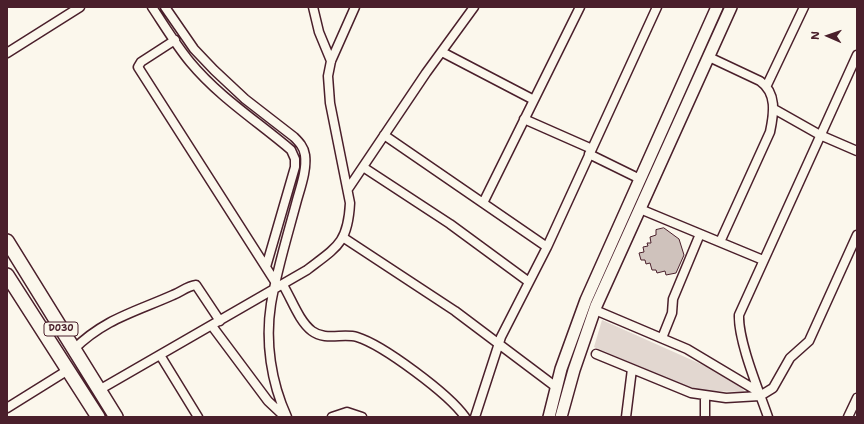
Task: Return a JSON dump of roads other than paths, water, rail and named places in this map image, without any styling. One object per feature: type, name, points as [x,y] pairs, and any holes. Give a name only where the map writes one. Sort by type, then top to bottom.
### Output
[{"type":"main road","points":[[549,417],[556,387],[586,300],[717,7]]},
{"type":"main road","points":[[561,417],[574,370],[595,310],[732,7]]},
{"type":"main road","name":"D030","points":[[7,241],[73,350],[116,417]]},
{"type":"main road","points":[[7,275],[98,417]]},
{"type":"street","points":[[7,53],[80,7]]},
{"type":"street","points":[[152,7],[189,61],[229,101],[291,150],[295,159],[295,167],[266,267]]},
{"type":"street","points":[[165,7],[204,60],[228,84],[294,137],[301,144],[305,153],[303,176],[268,335],[270,357],[276,386],[286,417]]},
{"type":"street","points":[[313,7],[319,32],[331,62]]},
{"type":"street","points":[[99,390],[307,270],[330,253],[344,238],[349,217],[348,189],[328,91],[331,62],[355,7]]},
{"type":"street","points":[[348,189],[474,7]]},
{"type":"street","points":[[483,203],[580,7]]},
{"type":"street","points":[[475,417],[498,344],[547,247],[657,7]]},
{"type":"street","points":[[767,85],[804,7]]},
{"type":"street","points":[[175,40],[141,62],[138,67],[278,286],[303,320],[314,332],[329,336],[355,336],[387,352],[450,399],[464,417]]},
{"type":"street","points":[[442,52],[534,100]]},
{"type":"street","points":[[768,417],[739,325],[741,308],[857,55]]},
{"type":"street","points":[[709,57],[760,80],[767,85],[773,101],[774,109],[770,132],[720,242]]},
{"type":"street","points":[[774,109],[820,135],[857,151]]},
{"type":"street","points":[[524,119],[640,179]]},
{"type":"street","points":[[384,135],[547,247]]},
{"type":"street","points":[[363,167],[450,224],[529,282]]},
{"type":"street","points":[[640,209],[763,260]]},
{"type":"street","points":[[662,338],[672,313],[673,299],[700,234]]},
{"type":"street","points":[[596,354],[685,391],[705,396],[732,398],[760,394],[773,388],[790,358],[809,341],[857,235]]},
{"type":"street","points":[[344,238],[455,311],[556,387]]},
{"type":"street","points":[[73,350],[111,320],[174,295],[190,286],[196,285],[220,321]]},
{"type":"street","points":[[595,310],[687,349],[760,394]]},
{"type":"street","points":[[212,326],[268,401],[286,417]]},
{"type":"street","points":[[160,355],[198,417]]},
{"type":"street","points":[[626,417],[632,369]]},
{"type":"street","points":[[7,408],[68,370]]},
{"type":"street","points":[[705,396],[705,417]]},
{"type":"street","points":[[848,417],[857,398]]},
{"type":"street","points":[[332,417],[347,412],[362,417]]}]
